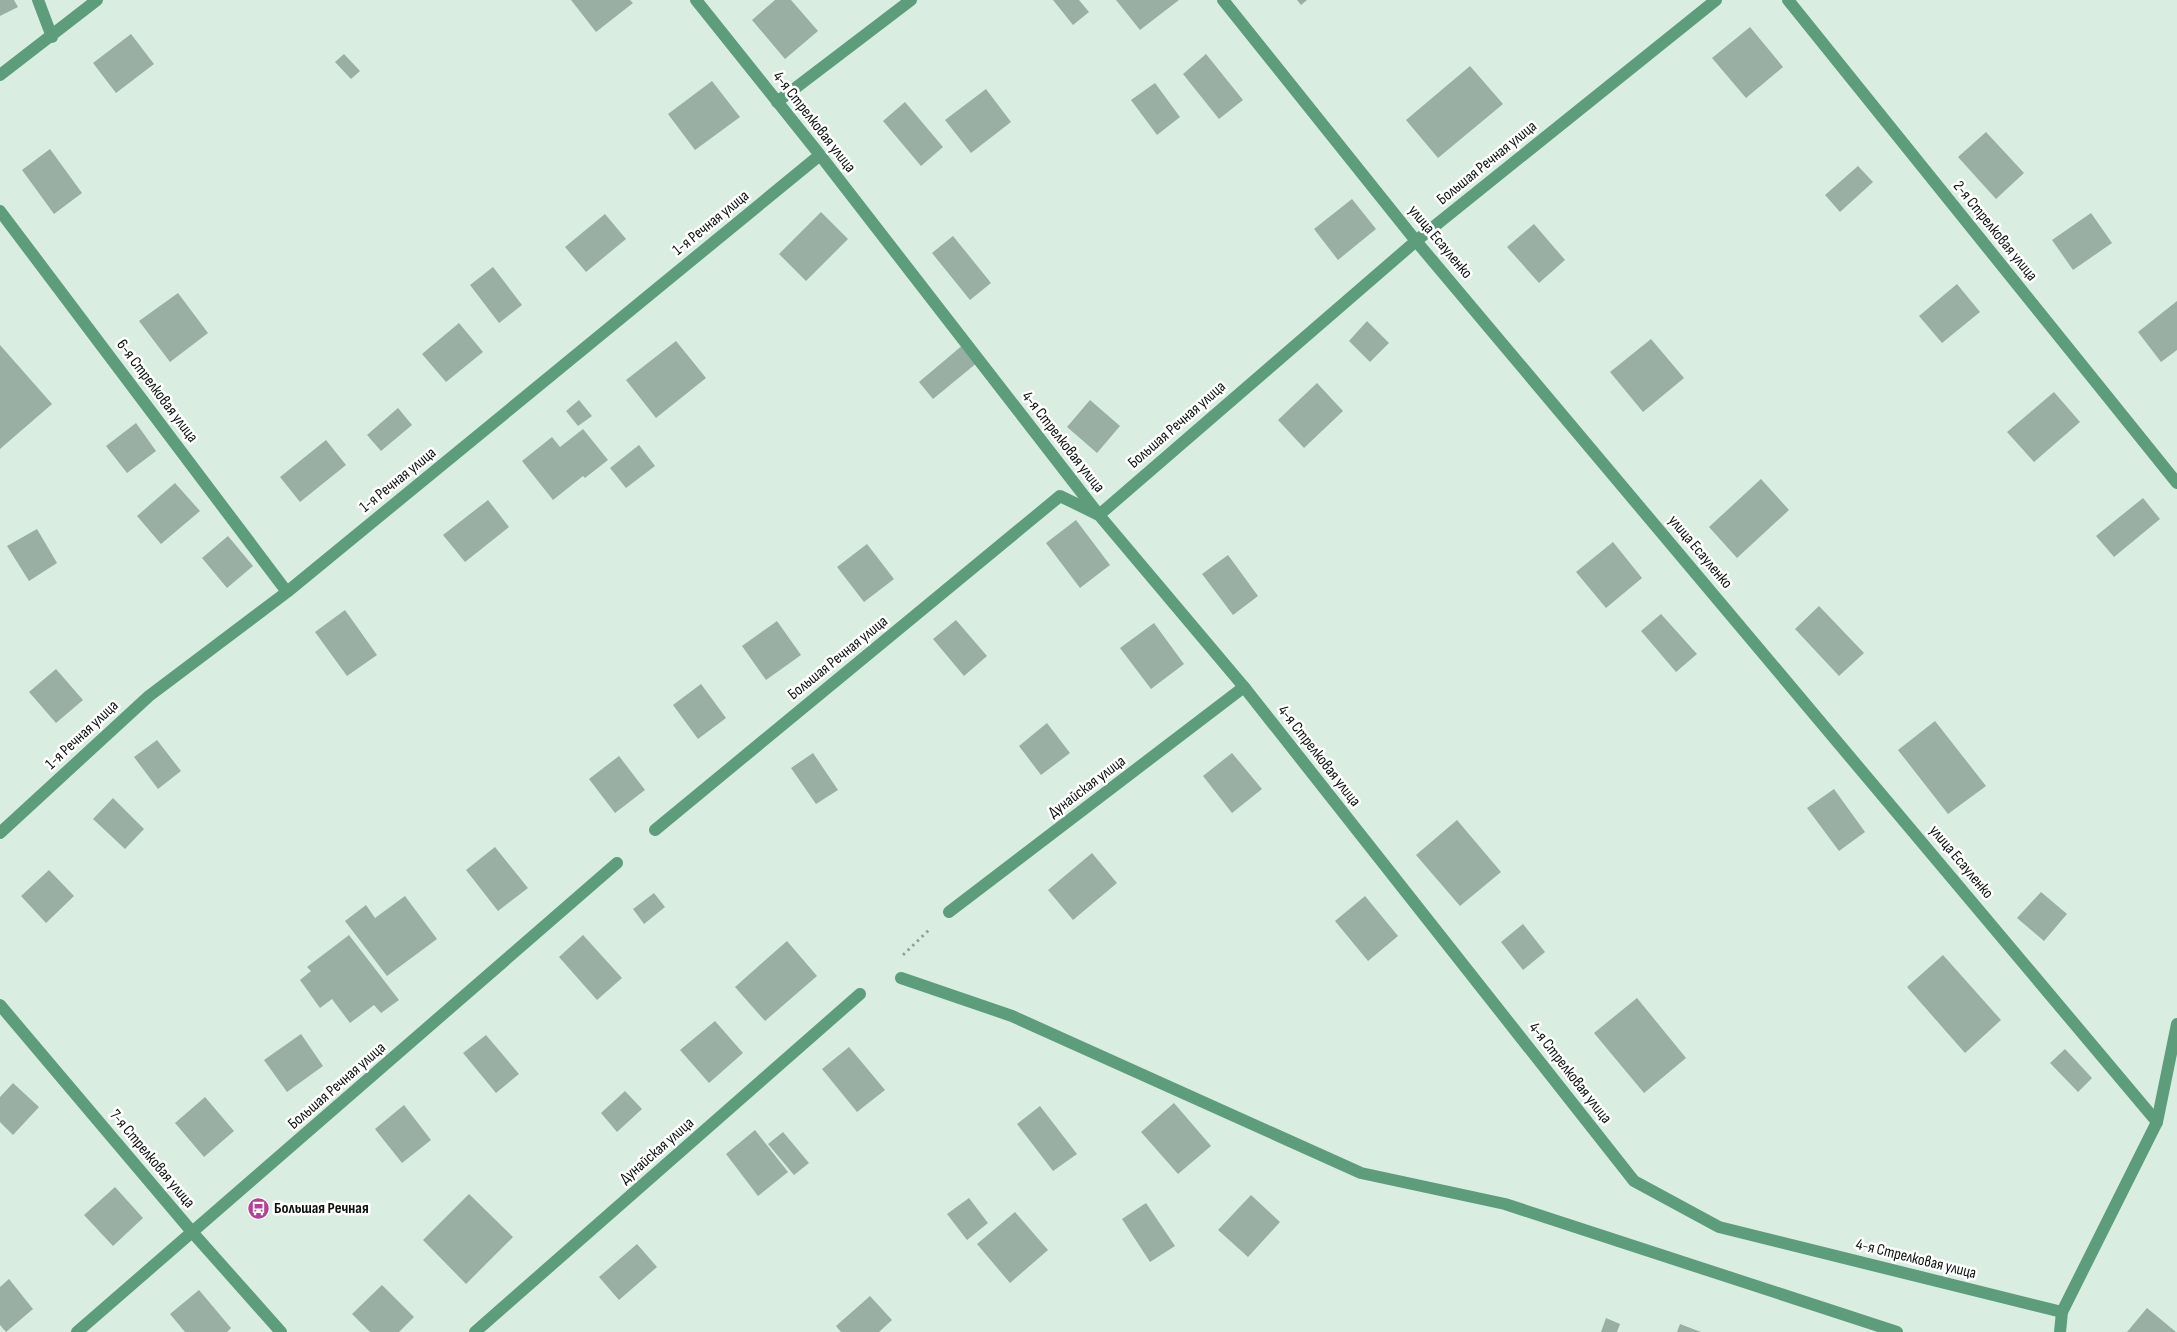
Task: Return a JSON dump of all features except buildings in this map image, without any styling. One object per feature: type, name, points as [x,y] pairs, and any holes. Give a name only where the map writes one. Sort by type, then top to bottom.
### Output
[{"type":"street","points":[[38,0],[52,37]]},
{"type":"street","points":[[0,75],[98,0]]},
{"type":"street","name":"4-я Стрелковая улица","points":[[696,0],[820,155],[1099,515],[1244,687],[1634,1181],[1720,1227],[2062,1312]]},
{"type":"street","points":[[777,102],[911,0]]},
{"type":"street","name":"улица Есауленко","points":[[1223,0],[1416,241],[2157,1122]]},
{"type":"street","name":"Большая Речная улица","points":[[655,830],[1060,496],[1099,515],[1416,241],[1716,0]]},
{"type":"street","name":"2-я Стрелковая улица","points":[[1788,0],[2177,483]]},
{"type":"street","name":"1-я Речная улица","points":[[0,833],[149,696],[287,592],[820,155]]},
{"type":"street","name":"6-я Стрелковая улица","points":[[0,211],[287,592]]},
{"type":"street","name":"Дунайская улица","points":[[949,912],[1244,687]]},
{"type":"street","name":"Большая Речная улица","points":[[77,1332],[617,863]]},
{"type":"street","points":[[901,978],[1012,1016],[1361,1173],[1505,1204],[1897,1332]]},
{"type":"street","name":"Дунайская улица","points":[[475,1332],[860,994]]},
{"type":"street","name":"7-я Стрелковая улица","points":[[0,1005],[193,1233],[281,1332]]},
{"type":"street","points":[[2060,1332],[2062,1312],[2157,1122],[2177,1024]]},
{"type":"place","name":"Большая Речная","points":[[258,1208]]}]
